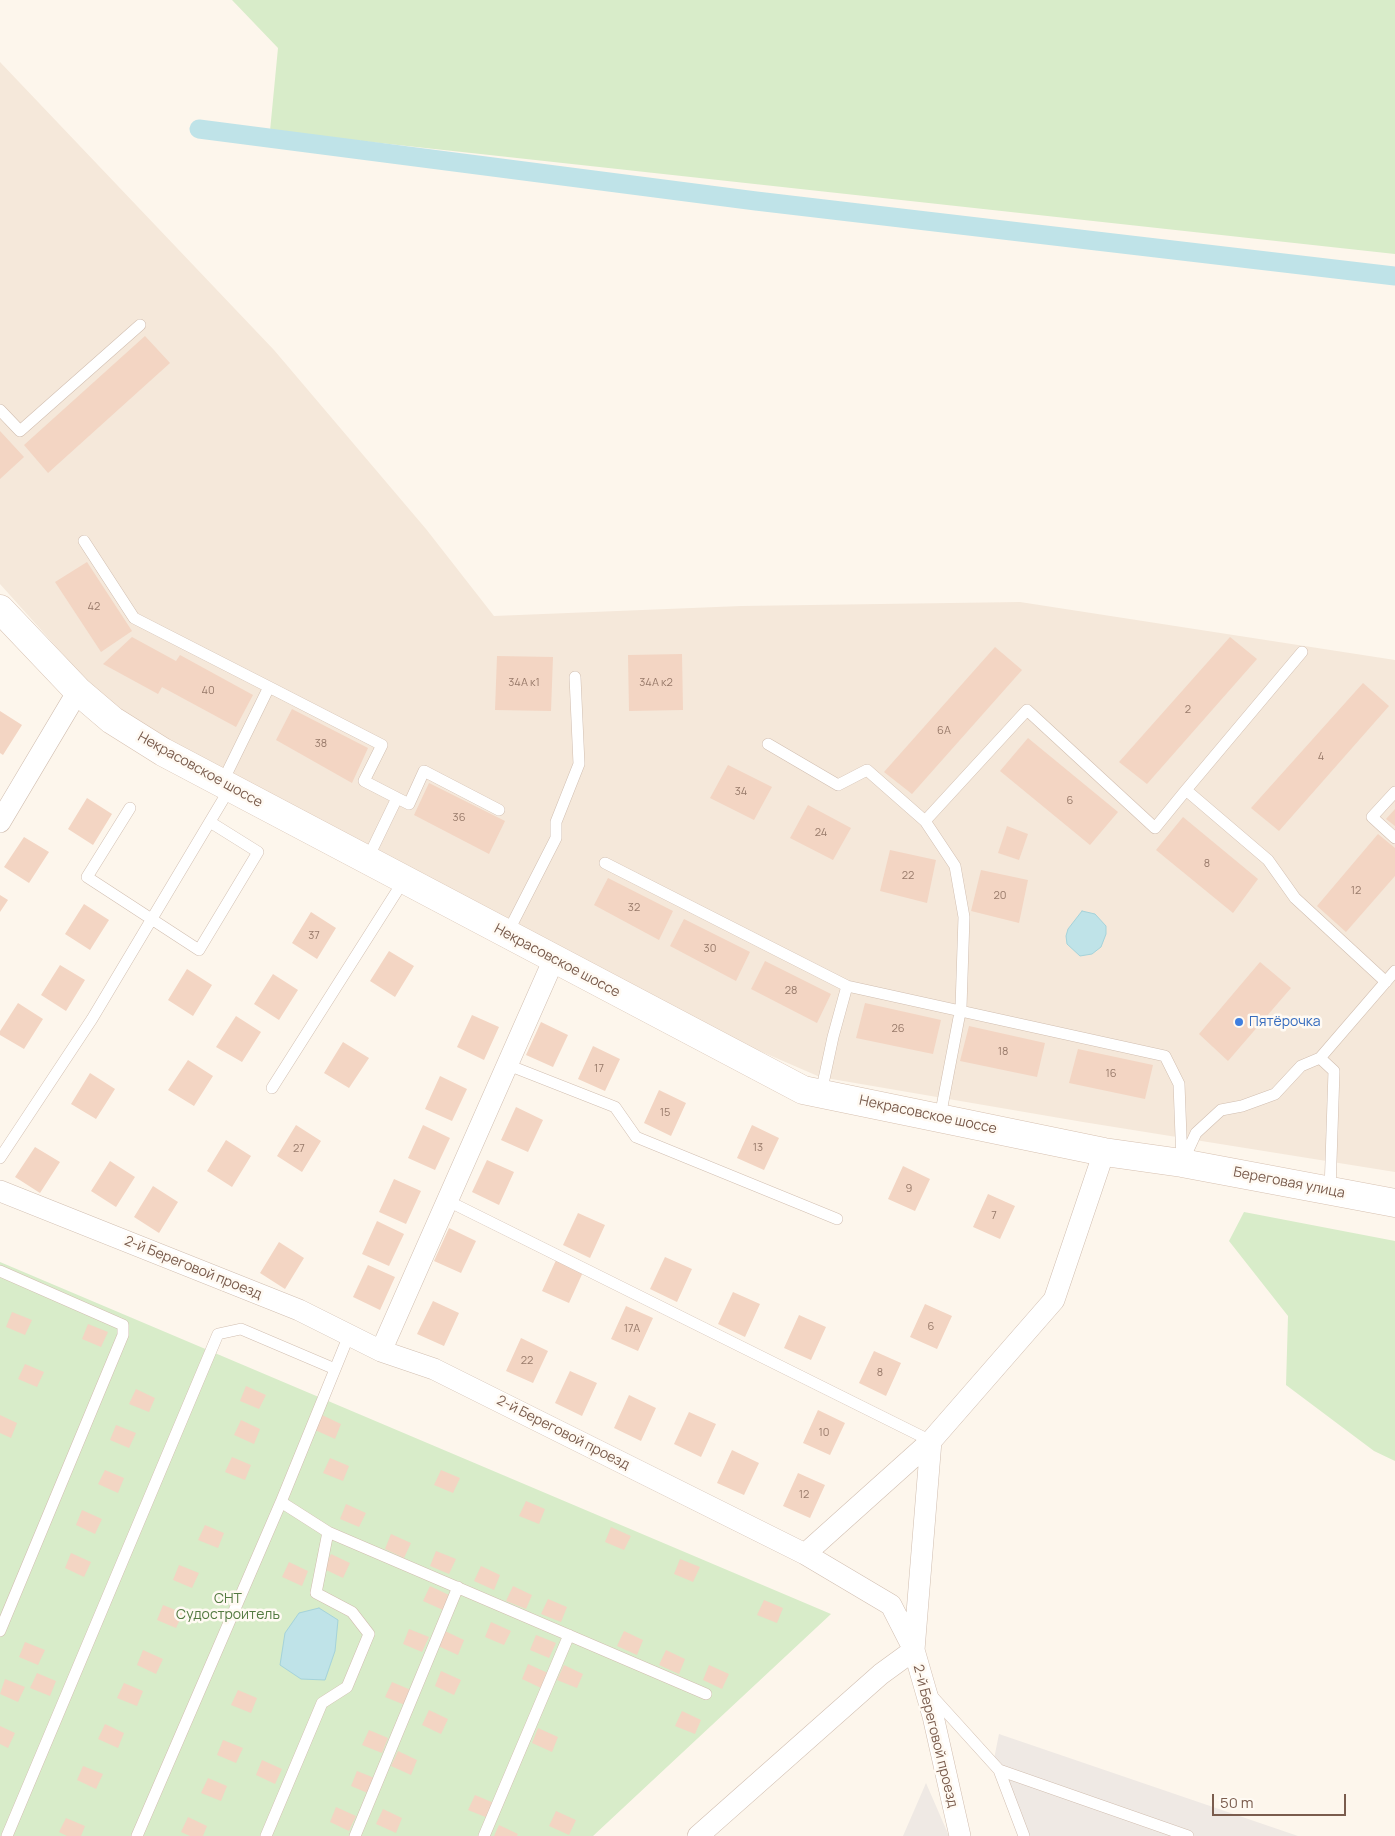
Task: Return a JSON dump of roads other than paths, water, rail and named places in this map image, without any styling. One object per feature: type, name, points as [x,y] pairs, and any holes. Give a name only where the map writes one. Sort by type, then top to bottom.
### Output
[{"type":"main road","name":"Некрасовское шоссе","points":[[0,609],[78,691],[112,720],[163,752],[803,1090],[1104,1152],[1182,1163]]},
{"type":"main road","name":"Береговая улица","points":[[1182,1163],[1395,1203]]},
{"type":"street","points":[[0,822],[78,691]]},
{"type":"street","points":[[381,1351],[554,959]]},
{"type":"street","points":[[805,1554],[931,1440],[1054,1300],[1104,1152]]},
{"type":"street","name":"2-й Береговой проезд","points":[[0,1191],[299,1310],[381,1351],[434,1369],[805,1554],[891,1605],[914,1650],[933,1716],[959,1835]]},
{"type":"street","points":[[698,1836],[881,1674],[914,1650],[931,1440]]},
{"type":"lane","points":[[0,410],[20,431],[140,325]]},
{"type":"lane","points":[[84,541],[134,618],[382,745],[364,781],[409,804],[424,771],[499,810]]},
{"type":"lane","points":[[925,821],[1027,710],[1156,828],[1302,652]]},
{"type":"lane","points":[[507,934],[556,838],[556,822],[579,764],[575,677]]},
{"type":"lane","points":[[0,1158],[92,1019],[210,822],[269,686]]},
{"type":"lane","points":[[768,744],[838,785],[867,770],[925,821],[955,866],[964,917],[960,1012],[940,1117]]},
{"type":"lane","points":[[1186,790],[1268,860],[1295,898],[1386,982]]},
{"type":"lane","points":[[1395,792],[1372,817],[1395,838]]},
{"type":"lane","points":[[367,860],[397,798]]},
{"type":"lane","points":[[130,808],[87,877],[199,950],[258,852],[210,822]]},
{"type":"lane","points":[[605,863],[847,986],[1165,1056],[1179,1084],[1182,1163]]},
{"type":"lane","points":[[272,1088],[404,880]]},
{"type":"lane","points":[[1182,1163],[1196,1132],[1221,1110],[1242,1106],[1275,1094],[1301,1066],[1320,1058],[1395,971]]},
{"type":"lane","points":[[821,1093],[833,1037],[847,986]]},
{"type":"lane","points":[[1320,1058],[1334,1071],[1330,1191]]},
{"type":"lane","points":[[508,1065],[615,1107],[636,1137],[837,1219]]},
{"type":"lane","points":[[448,1201],[931,1440]]},
{"type":"lane","points":[[0,1271],[123,1325],[123,1335],[0,1632]]},
{"type":"lane","points":[[7,1836],[218,1334],[241,1329],[335,1369]]},
{"type":"lane","points":[[137,1836],[281,1502],[349,1335]]},
{"type":"lane","points":[[281,1502],[328,1532],[706,1694]]},
{"type":"lane","points":[[266,1836],[322,1703],[347,1687],[369,1634],[352,1612],[316,1593],[328,1532]]},
{"type":"lane","points":[[355,1836],[458,1588]]},
{"type":"lane","points":[[484,1836],[569,1635]]},
{"type":"lane","points":[[925,1689],[999,1770],[1024,1836]]},
{"type":"lane","points":[[999,1770],[1188,1836]]},
{"type":"water","points":[[1082,911],[1095,914],[1106,926],[1106,934],[1101,947],[1092,954],[1080,956],[1067,944],[1066,936],[1068,929]]},
{"type":"water","points":[[319,1608],[338,1620],[335,1651],[325,1680],[301,1679],[280,1665],[285,1633],[299,1613]]},
{"type":"waterway","points":[[199,129],[756,201],[1395,276]]},
{"type":"place","name":"Пятёрочка","points":[[1239,1022]]},
{"type":"park label","name":"СНТ Судостроитель","points":[[228,1608]]}]
